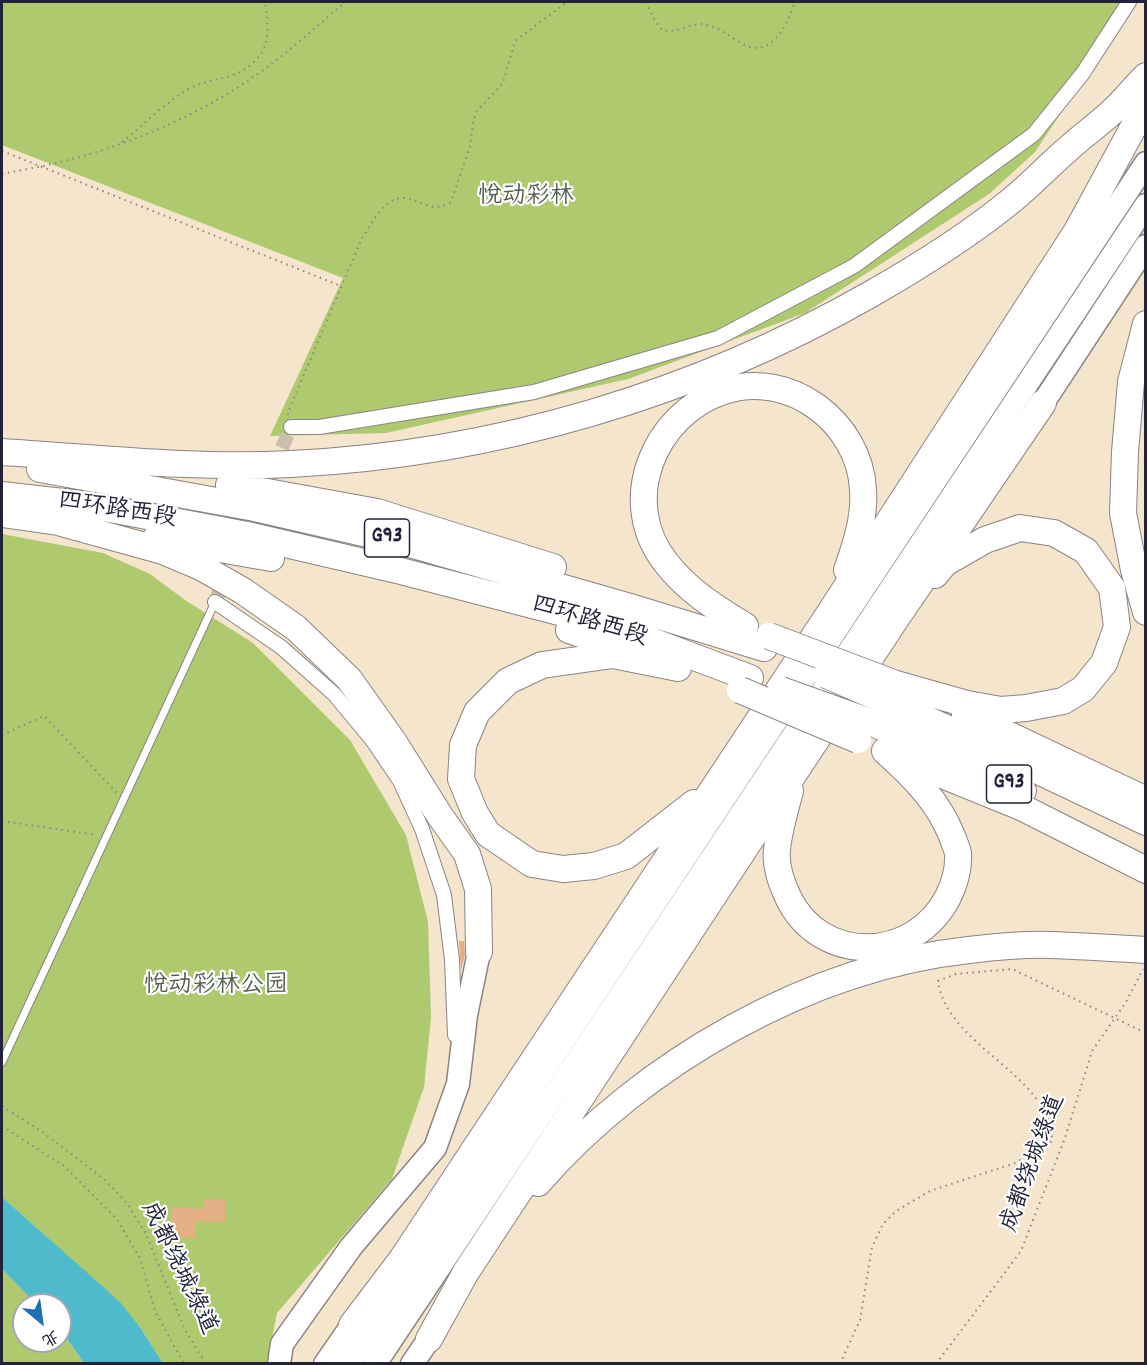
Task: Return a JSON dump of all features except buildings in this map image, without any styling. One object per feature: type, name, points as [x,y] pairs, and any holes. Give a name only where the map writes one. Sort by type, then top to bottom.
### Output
[{"type":"highway","points":[[2,453],[205,464],[288,465],[363,459],[490,439],[570,419],[640,398],[702,375],[809,328],[912,270],[1013,200],[1115,109],[1146,76]]},
{"type":"highway","points":[[352,1326],[402,1259],[831,611],[1077,231],[1146,104]]},
{"type":"highway","points":[[1146,324],[1131,382],[1123,513],[1134,570],[1146,612]]},
{"type":"highway","points":[[766,642],[696,594],[666,563],[655,545],[647,522],[644,499],[646,475],[652,454],[663,435],[681,414],[704,399],[726,390],[758,386],[786,391],[808,400],[829,416],[845,436],[859,464],[863,489],[862,514],[848,569],[831,611]]},
{"type":"highway","points":[[429,1339],[466,1272],[895,620],[1043,403]]},
{"type":"highway","points":[[45,455],[178,476],[377,512],[745,626]]},
{"type":"highway","name":"四环路西段","points":[[2,464],[93,477],[243,506],[403,542],[630,607],[766,642],[890,692],[975,741],[1146,822]]},
{"type":"highway","name":"四环路西段","points":[[2,495],[89,505],[225,530],[393,568],[609,625],[745,684],[864,731],[983,771],[1146,852]]},
{"type":"highway","points":[[2,514],[246,552],[549,623],[678,668]]},
{"type":"highway","points":[[58,522],[163,551],[201,567],[243,591],[296,628],[349,679],[393,741],[466,854],[478,889],[479,952]]},
{"type":"highway","points":[[890,692],[1001,710],[1026,708],[1063,700],[1083,689],[1104,663],[1117,627],[1112,588],[1086,551],[1054,533],[1020,528],[985,540],[945,563],[895,620]]},
{"type":"highway","points":[[711,790],[626,856],[594,866],[563,869],[532,864],[488,834],[475,813],[461,779],[464,744],[477,712],[508,681],[542,665],[613,655],[745,684]]},
{"type":"highway","points":[[890,692],[996,727],[1146,800]]},
{"type":"highway","points":[[796,772],[777,850],[779,878],[794,910],[815,932],[838,943],[868,948],[899,942],[922,929],[942,908],[956,880],[958,852],[945,819],[923,788],[864,731]]},
{"type":"highway","points":[[885,751],[1021,807],[1146,870]]},
{"type":"highway","points":[[466,1272],[540,1180],[591,1129],[642,1086],[703,1045],[775,1005],[846,977],[907,961],[967,950],[1048,945],[1146,950]]},
{"type":"main road","points":[[350,1364],[1146,163]]},
{"type":"main road","points":[[375,1364],[1146,206]]},
{"type":"main road","points":[[1043,403],[1146,246]]},
{"type":"main road","points":[[279,1364],[282,1344],[351,1247],[435,1148],[458,1084],[466,1015],[479,952]]},
{"type":"main road","points":[[325,1364],[352,1326]]},
{"type":"main road","points":[[412,1364],[429,1339]]},
{"type":"street","points":[[291,427],[319,427],[534,392],[718,338],[854,266],[1034,134],[1083,73],[1129,2]]},
{"type":"street","points":[[215,602],[281,648],[334,694],[373,741],[400,782],[422,829],[444,895],[452,960],[458,1084]]},
{"type":"lane","points":[[2,1062],[215,602]]},
{"type":"path","points":[[120,143],[140,129],[169,101],[189,89],[213,79],[245,71],[266,45],[265,2]]},
{"type":"path","points":[[2,174],[84,156],[153,132],[255,76],[304,39],[345,2]]},
{"type":"path","points":[[291,427],[288,412],[362,238],[378,213],[396,199],[409,199],[433,208],[443,207],[451,202],[468,154],[472,123],[476,112],[503,83],[516,41],[567,2]]},
{"type":"path","points":[[646,2],[662,30],[672,33],[684,27],[703,23],[747,46],[759,48],[771,43],[784,29],[796,2]]},
{"type":"path","points":[[2,151],[341,286]]},
{"type":"path","points":[[2,735],[44,716],[123,799]]},
{"type":"path","points":[[2,821],[106,836]]},
{"type":"path","name":"成都绕城绿道","points":[[936,1364],[1021,1251],[1065,1138],[1092,1051],[1126,1002],[1145,964]]},
{"type":"path","points":[[840,1364],[860,1320],[872,1247],[883,1224],[896,1211],[930,1191],[1015,1163],[1052,1141],[1052,1128],[1045,1112],[1024,1084],[989,1054],[949,1014],[939,993],[938,981],[956,974],[1012,969],[1146,1033]]},
{"type":"path","name":"成都绕城绿道","points":[[2,1106],[44,1133],[105,1180],[127,1203],[146,1234],[185,1330],[206,1364]]},
{"type":"path","points":[[2,1126],[64,1166],[116,1218],[140,1258],[155,1311],[184,1364]]},
{"type":"green space","name":"悦动彩林","points":[[2,2],[1135,2],[1035,152],[989,194],[805,313],[628,379],[386,433],[270,436],[343,278],[2,145]]},
{"type":"green space","name":"悦动彩林公园","points":[[2,534],[103,553],[150,574],[185,600],[253,643],[350,740],[406,835],[428,922],[431,1018],[424,1087],[392,1179],[277,1313],[267,1363],[163,1363],[139,1326],[2,1197]]},
{"type":"green space","points":[[2,1269],[25,1293],[12,1293],[12,1353],[72,1353],[72,1346],[84,1363],[2,1363]]},
{"type":"water","points":[[2,1197],[120,1302],[163,1363],[84,1363],[72,1346],[72,1293],[25,1293],[2,1269]]},
{"type":"tunnel","points":[[215,602],[291,427]]}]
